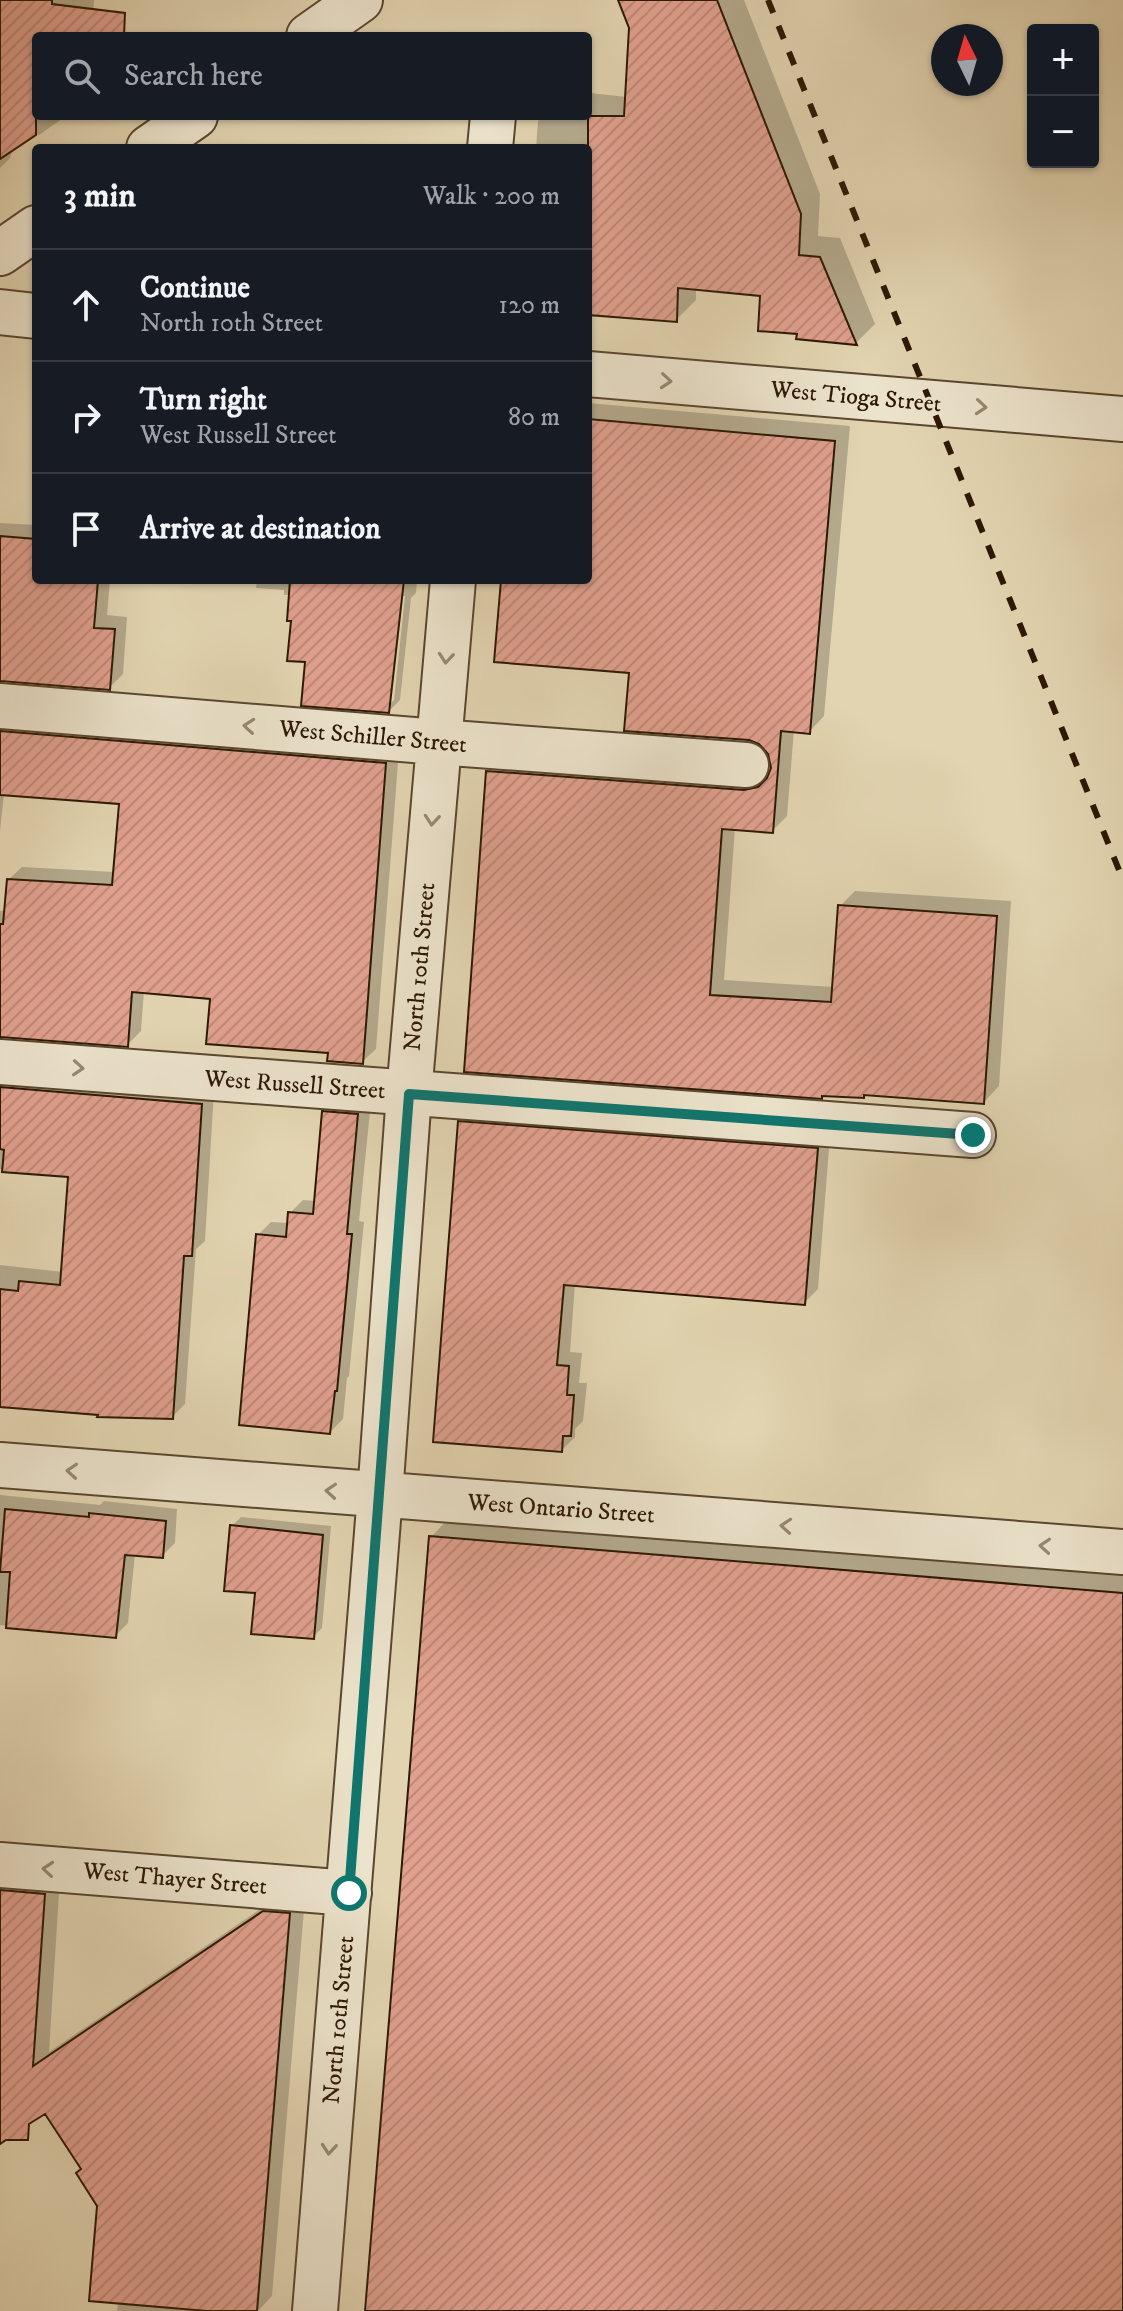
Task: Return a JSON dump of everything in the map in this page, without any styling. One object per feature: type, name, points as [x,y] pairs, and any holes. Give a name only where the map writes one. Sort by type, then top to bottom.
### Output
[{"type":"street","points":[[315,32],[360,0]]},
{"type":"street","points":[[155,144],[189,120]]},
{"type":"street","points":[[490,144],[493,120]]},
{"type":"street","points":[[0,253],[32,231]]},
{"type":"street","points":[[0,312],[32,316]]},
{"type":"street","name":"West Tioga Street","points":[[592,374],[1123,419]]},
{"type":"street","name":"North 10th Street","points":[[315,2311],[409,1094],[453,584]]},
{"type":"street","name":"West Schiller Street","points":[[0,706],[746,765]]},
{"type":"street","name":"West Russell Street","points":[[0,1062],[973,1135]]},
{"type":"street","name":"West Ontario Street","points":[[0,1465],[1123,1552]]},
{"type":"street","name":"West Thayer Street","points":[[0,1865],[349,1893]]},
{"type":"building","points":[[0,0],[52,0],[52,4],[125,13],[124,32],[32,32],[32,120],[36,120],[36,135],[0,159]]},
{"type":"building","points":[[618,0],[717,0],[801,214],[799,255],[820,257],[857,345],[796,339],[797,334],[758,331],[760,296],[678,288],[677,322],[592,315],[592,144],[588,144],[588,120],[592,120],[592,116],[624,116],[629,28]]},
{"type":"building","points":[[592,419],[835,441],[810,734],[781,731],[773,833],[722,829],[710,995],[831,1002],[838,905],[997,916],[984,1104],[864,1095],[864,1098],[822,1096],[822,1099],[464,1072],[486,771],[744,790],[758,787],[771,768],[768,754],[759,744],[749,740],[624,731],[629,673],[494,662],[501,584],[592,584]]},
{"type":"building","points":[[0,536],[32,539],[32,584],[98,584],[94,628],[115,629],[110,690],[0,681]]},
{"type":"building","points":[[290,584],[404,584],[389,713],[301,706],[305,662],[287,661],[291,621],[287,621]]},
{"type":"building","points":[[0,731],[386,763],[363,1064],[327,1061],[328,1053],[206,1044],[210,999],[132,992],[128,1047],[0,1037],[0,924],[3,924],[7,879],[112,885],[119,804],[0,795]]},
{"type":"building","points":[[0,1087],[202,1104],[192,1256],[184,1256],[173,1419],[97,1417],[0,1407],[0,1289],[18,1291],[19,1281],[60,1285],[68,1177],[2,1172],[4,1150],[0,1149]]},
{"type":"building","points":[[322,1111],[358,1114],[347,1234],[352,1234],[330,1434],[239,1425],[256,1234],[286,1237],[288,1212],[313,1214]]},
{"type":"building","points":[[458,1121],[818,1148],[805,1305],[564,1285],[557,1365],[569,1366],[567,1395],[574,1395],[571,1436],[563,1436],[562,1452],[433,1442]]},
{"type":"building","points":[[5,1509],[166,1521],[163,1558],[125,1555],[116,1638],[6,1628],[10,1572],[0,1572]]},
{"type":"building","points":[[230,1525],[323,1535],[314,1639],[251,1634],[255,1593],[224,1591]]},
{"type":"building","points":[[429,1536],[1123,1593],[1123,2311],[365,2311]]},
{"type":"building","points":[[0,1890],[45,1894],[33,2066],[263,1911],[290,1913],[257,2311],[207,2311],[89,2301],[97,2206],[76,2173],[81,2169],[45,2114],[29,2124],[28,2140],[6,2140],[0,2144]]},
{"type":"railway","points":[[768,0],[1123,880]]},
{"type":"route","points":[[349,1893],[409,1094],[973,1135]]}]
